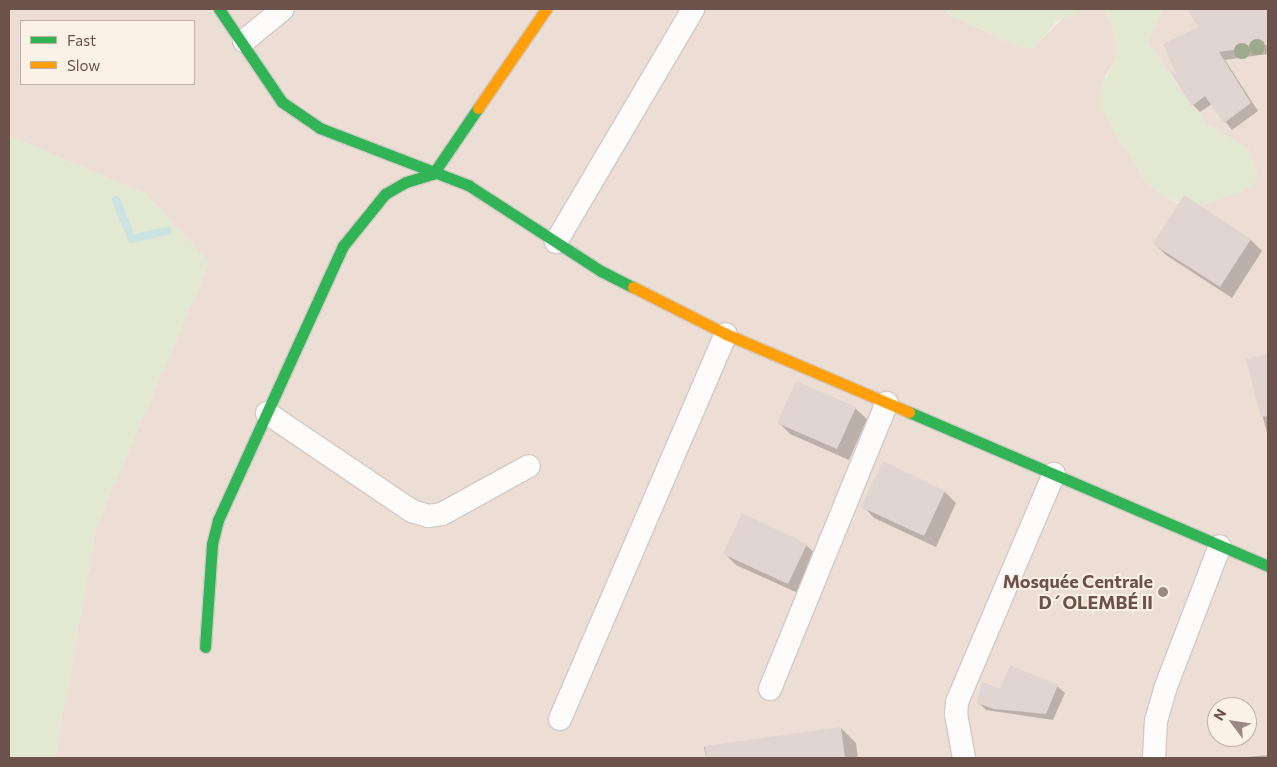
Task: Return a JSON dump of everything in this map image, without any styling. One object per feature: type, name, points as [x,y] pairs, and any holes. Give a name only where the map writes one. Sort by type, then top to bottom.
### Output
[{"type":"street","points":[[219,9],[244,41],[282,102],[320,128],[433,174],[468,185],[600,271],[726,334],[1268,566]]},
{"type":"street","points":[[244,41],[283,9]]},
{"type":"street","points":[[205,647],[212,544],[218,520],[343,246],[385,194],[406,182],[433,174],[546,9]]},
{"type":"street","points":[[556,242],[693,9]]},
{"type":"street","points":[[560,719],[726,334]]},
{"type":"street","points":[[770,689],[887,403]]},
{"type":"street","points":[[267,413],[412,511],[428,516],[442,514],[529,466]]},
{"type":"street","points":[[964,758],[956,714],[957,702],[1054,474]]},
{"type":"street","points":[[1154,758],[1156,721],[1165,690],[1220,546]]},
{"type":"shaded area","points":[[9,9],[944,9],[950,15],[1020,47],[1033,48],[1067,14],[1085,9],[1103,9],[1113,27],[1117,47],[1115,60],[1105,77],[1102,111],[1146,182],[1165,197],[1184,206],[1254,183],[1257,176],[1248,149],[1206,124],[1148,43],[1162,9],[1268,9],[1268,758],[55,758],[96,527],[209,263],[146,194],[9,136]]},
{"type":"green space","points":[[944,9],[1085,9],[1056,22],[1033,49],[1020,47],[950,15]]},
{"type":"green space","points":[[1103,9],[1162,9],[1148,43],[1206,124],[1248,149],[1257,176],[1254,183],[1243,191],[1195,208],[1165,197],[1146,182],[1102,111],[1100,89],[1115,60],[1117,47],[1113,27]]},
{"type":"green space","points":[[9,136],[146,194],[209,263],[96,527],[55,758],[9,758]]},
{"type":"building","points":[[1187,9],[1268,9],[1268,45],[1219,52],[1251,103],[1224,123],[1205,96],[1192,106],[1170,72],[1176,73],[1163,44],[1198,27]]},
{"type":"building","points":[[1184,195],[1251,239],[1220,287],[1153,244]]},
{"type":"building","points":[[1268,354],[1268,416],[1261,417],[1246,359]]},
{"type":"building","points":[[796,381],[856,407],[837,449],[777,423]]},
{"type":"building","points":[[883,461],[945,491],[924,536],[861,507]]},
{"type":"building","points":[[742,513],[807,544],[788,584],[723,554]]},
{"type":"building","points":[[1010,665],[1058,685],[1046,714],[994,709],[977,703],[982,682],[1000,689]]},
{"type":"building","points":[[841,727],[845,758],[706,758],[705,746]]},
{"type":"waterway","points":[[116,200],[132,239],[167,231]]},
{"type":"traffic: fast","points":[[219,9],[282,102],[320,128],[468,185],[601,271],[633,287]]},
{"type":"traffic: fast","points":[[205,647],[212,544],[218,520],[343,246],[385,194],[406,182],[433,174],[478,108]]},
{"type":"traffic: fast","points":[[909,412],[1268,566]]},
{"type":"traffic: slow","points":[[478,108],[546,9]]},
{"type":"traffic: slow","points":[[633,287],[726,334],[909,412]]},
{"type":"place","name":"Mosquée Centrale D´OLEMBÉ II","points":[[1163,592]]}]
